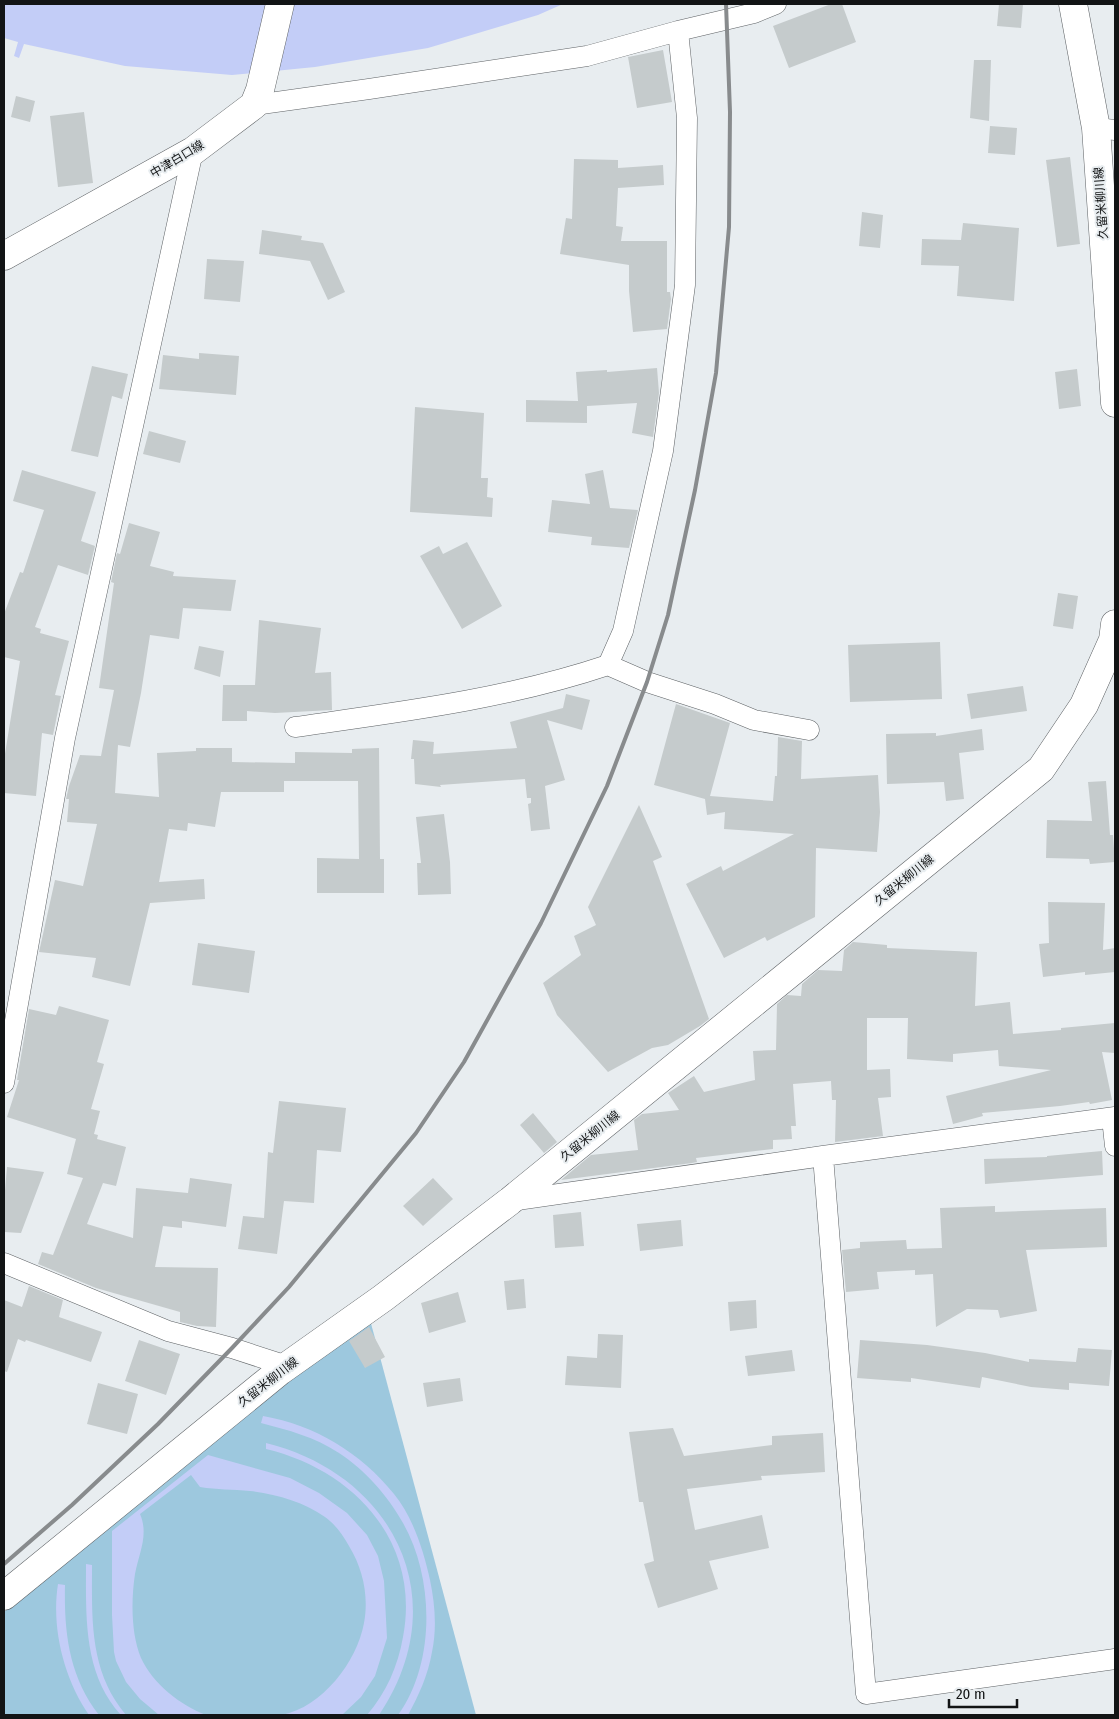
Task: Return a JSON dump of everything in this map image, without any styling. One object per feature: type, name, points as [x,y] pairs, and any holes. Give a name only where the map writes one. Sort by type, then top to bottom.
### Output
[{"type":"main road","points":[[257,97],[280,4]]},
{"type":"main road","name":"久留米柳川線","points":[[1073,4],[1105,129],[1115,403]]},
{"type":"main road","name":"中津白口線","points":[[4,256],[193,151],[257,97]]},
{"type":"main road","name":"久留米柳川線","points":[[4,1596],[280,1371],[383,1298],[510,1201],[1041,769],[1084,705],[1108,674],[1115,624]]},
{"type":"street","points":[[257,97],[369,89],[586,56],[754,13],[776,4]]},
{"type":"street","points":[[608,665],[623,631],[663,450],[685,285],[686,118],[678,31]]},
{"type":"street","points":[[4,1082],[65,738],[193,151]]},
{"type":"street","points":[[295,727],[447,705],[578,675],[608,665],[647,682],[715,704],[754,720],[809,730]]},
{"type":"street","points":[[510,1201],[823,1156],[1114,1118],[1115,1146]]},
{"type":"street","points":[[823,1156],[866,1694],[1115,1659]]},
{"type":"street","points":[[4,1263],[168,1331],[232,1348],[281,1364],[280,1371]]},
{"type":"shaded area","points":[[4,4],[563,4],[538,15],[428,48],[315,67],[232,75],[125,66],[24,44],[19,58],[14,56],[18,42],[4,38]]},
{"type":"shaded area","points":[[369,1316],[476,1715],[4,1715],[4,1612]]},
{"type":"shaded area","points":[[263,1416],[301,1426],[336,1443],[381,1479],[407,1513],[425,1558],[430,1580],[435,1625],[434,1643],[426,1677],[408,1715],[398,1715],[410,1694],[419,1671],[424,1646],[426,1620],[421,1568],[403,1523],[375,1484],[349,1460],[330,1447],[311,1438],[261,1423]]},
{"type":"shaded area","points":[[266,1443],[311,1459],[349,1483],[379,1513],[400,1548],[411,1587],[412,1629],[402,1672],[379,1715],[367,1715],[380,1698],[398,1658],[403,1637],[406,1603],[402,1570],[391,1541],[374,1515],[353,1493],[327,1474],[298,1459],[266,1449]]},
{"type":"shaded area","points":[[208,1455],[290,1478],[319,1493],[347,1513],[367,1535],[378,1556],[384,1581],[387,1638],[375,1676],[361,1697],[342,1715],[282,1715],[311,1703],[324,1693],[346,1667],[360,1638],[366,1603],[364,1583],[354,1555],[344,1538],[329,1520],[299,1503],[260,1492],[200,1487],[191,1475],[140,1514],[144,1529],[135,1574],[133,1617],[135,1638],[146,1668],[168,1692],[187,1706],[206,1715],[159,1715],[140,1699],[126,1682],[114,1652],[112,1531]]},
{"type":"shaded area","points":[[86,1564],[92,1565],[93,1625],[99,1662],[105,1681],[126,1715],[121,1715],[109,1699],[93,1663],[87,1624]]},
{"type":"shaded area","points":[[58,1584],[65,1585],[67,1637],[75,1669],[81,1685],[99,1715],[89,1715],[80,1701],[66,1669],[61,1653],[56,1618]]},
{"type":"building","points":[[831,4],[842,4],[856,42],[789,68],[773,26]]},
{"type":"building","points":[[999,4],[1023,4],[1021,28],[997,26]]},
{"type":"building","points":[[663,50],[672,102],[637,108],[628,57]]},
{"type":"building","points":[[974,60],[991,60],[989,121],[970,118]]},
{"type":"building","points":[[16,96],[35,101],[30,122],[11,117]]},
{"type":"building","points":[[84,112],[93,183],[58,187],[50,116]]},
{"type":"building","points":[[990,126],[1017,128],[1015,155],[988,153]]},
{"type":"building","points":[[1070,157],[1080,244],[1057,247],[1046,160]]},
{"type":"building","points":[[574,159],[618,160],[618,168],[663,165],[664,185],[618,188],[616,226],[623,227],[621,241],[667,241],[667,292],[670,292],[671,299],[667,329],[633,332],[629,291],[629,265],[560,254],[566,218],[572,219]]},
{"type":"building","points":[[862,212],[883,215],[880,248],[859,246]]},
{"type":"building","points":[[963,223],[1019,228],[1014,301],[957,296],[959,266],[921,265],[922,239],[961,240]]},
{"type":"building","points":[[262,230],[302,236],[301,240],[323,243],[345,292],[328,300],[310,261],[259,254]]},
{"type":"building","points":[[207,259],[244,261],[240,302],[204,299]]},
{"type":"building","points":[[199,353],[239,356],[236,395],[159,389],[163,355],[199,359]]},
{"type":"building","points":[[92,366],[128,374],[122,399],[112,396],[98,457],[71,451]]},
{"type":"building","points":[[657,368],[659,393],[653,437],[632,433],[637,403],[587,406],[587,423],[526,422],[526,400],[578,401],[576,372],[607,370],[607,372]]},
{"type":"building","points":[[1077,369],[1081,406],[1059,409],[1055,372]]},
{"type":"building","points":[[415,407],[484,413],[481,478],[488,478],[487,497],[493,498],[492,517],[410,512]]},
{"type":"building","points":[[149,431],[186,441],[180,463],[143,454]]},
{"type":"building","points":[[22,470],[96,492],[81,541],[95,546],[88,575],[58,565],[35,627],[41,629],[40,633],[69,641],[55,695],[61,696],[53,735],[42,733],[36,796],[4,793],[4,760],[20,661],[4,657],[4,614],[20,572],[23,573],[44,510],[13,501]]},
{"type":"building","points":[[603,470],[610,508],[638,510],[629,548],[591,545],[592,537],[548,532],[552,500],[590,504],[585,474]]},
{"type":"building","points":[[129,523],[160,532],[150,566],[174,572],[173,576],[236,580],[231,611],[183,608],[179,639],[150,635],[130,747],[118,745],[115,793],[159,797],[157,753],[196,751],[196,748],[232,748],[232,762],[295,763],[295,752],[352,753],[352,749],[379,748],[380,859],[384,859],[384,893],[317,893],[317,858],[359,859],[358,781],[284,781],[284,792],[221,792],[215,827],[188,823],[187,831],[169,829],[159,882],[204,879],[205,899],[150,903],[130,986],[92,977],[96,958],[39,952],[55,880],[83,886],[97,824],[67,822],[69,799],[66,799],[80,755],[101,756],[114,690],[99,688],[114,583],[111,582],[117,553],[120,554]]},
{"type":"building","points":[[467,542],[502,606],[462,629],[420,556],[439,546],[443,554]]},
{"type":"building","points":[[1058,593],[1078,596],[1073,629],[1053,626]]},
{"type":"building","points":[[259,620],[321,628],[315,673],[331,672],[332,710],[275,713],[247,711],[247,721],[222,721],[223,685],[255,685]]},
{"type":"building","points":[[940,642],[942,699],[850,702],[848,645]]},
{"type":"building","points":[[199,646],[224,651],[220,677],[194,669]]},
{"type":"building","points":[[1023,686],[1027,711],[971,719],[967,694]]},
{"type":"building","points":[[566,694],[590,700],[582,730],[547,720],[565,780],[545,786],[550,829],[531,831],[528,804],[531,803],[531,798],[527,798],[525,779],[440,785],[441,787],[415,784],[414,759],[411,759],[413,740],[434,742],[433,754],[517,748],[510,722],[563,708]]},
{"type":"building","points":[[676,704],[730,723],[710,796],[773,801],[775,776],[777,776],[778,737],[802,741],[801,779],[878,775],[880,812],[877,852],[816,848],[815,917],[767,941],[765,937],[724,958],[686,884],[721,866],[723,871],[794,834],[724,829],[725,812],[707,815],[705,799],[654,785]]},
{"type":"building","points":[[982,729],[984,750],[959,753],[964,799],[946,801],[944,782],[887,784],[886,734],[936,733],[936,736]]},
{"type":"building","points":[[1106,781],[1110,835],[1113,835],[1115,862],[1090,864],[1089,859],[1046,858],[1047,820],[1092,821],[1088,782]]},
{"type":"building","points":[[639,805],[662,857],[653,861],[709,1019],[668,1045],[652,1048],[608,1072],[557,1015],[543,983],[581,955],[574,936],[596,925],[588,907]]},
{"type":"building","points":[[444,814],[450,862],[451,894],[418,895],[417,863],[421,863],[416,817]]},
{"type":"building","points":[[1048,902],[1105,903],[1103,950],[1115,948],[1115,972],[1085,975],[1085,972],[1043,977],[1039,944],[1049,943]]},
{"type":"building","points":[[853,942],[887,945],[887,948],[977,952],[975,1006],[1010,1002],[1013,1034],[1115,1023],[1115,1053],[1102,1052],[1112,1100],[1090,1104],[1089,1102],[982,1113],[983,1116],[953,1124],[946,1096],[1051,1070],[999,1066],[998,1050],[953,1054],[953,1062],[907,1059],[908,1018],[867,1018],[867,1070],[890,1069],[891,1097],[878,1098],[883,1136],[835,1142],[836,1100],[832,1100],[831,1081],[793,1084],[796,1126],[791,1126],[792,1139],[773,1140],[773,1149],[696,1158],[697,1162],[692,1163],[561,1180],[591,1155],[638,1150],[634,1120],[642,1114],[679,1110],[668,1093],[694,1076],[704,1092],[755,1080],[753,1051],[776,1050],[777,1004],[787,995],[801,996],[802,984],[818,970],[842,971],[844,950]]},
{"type":"building","points":[[198,943],[255,951],[249,993],[192,985]]},
{"type":"building","points":[[59,1006],[109,1020],[97,1062],[104,1064],[91,1109],[100,1111],[94,1134],[98,1135],[97,1139],[126,1147],[116,1186],[103,1183],[87,1224],[133,1238],[136,1188],[188,1193],[190,1178],[232,1184],[226,1227],[182,1221],[182,1228],[163,1226],[155,1267],[218,1268],[216,1327],[197,1326],[180,1322],[180,1312],[96,1288],[38,1264],[42,1252],[53,1255],[83,1178],[67,1174],[76,1139],[7,1117],[19,1080],[17,1080],[29,1009],[56,1015]]},
{"type":"building","points":[[279,1101],[346,1108],[341,1152],[317,1150],[314,1203],[284,1201],[277,1254],[238,1249],[243,1216],[264,1218],[268,1152],[273,1153]]},
{"type":"building","points":[[533,1113],[557,1142],[544,1153],[520,1125]]},
{"type":"building","points":[[1102,1151],[1103,1175],[985,1184],[984,1159],[1047,1157]]},
{"type":"building","points":[[7,1167],[44,1172],[21,1233],[4,1232]]},
{"type":"building","points":[[433,1178],[453,1199],[423,1226],[403,1206]]},
{"type":"building","points":[[995,1206],[995,1212],[1106,1208],[1107,1247],[1026,1250],[1037,1311],[1000,1318],[998,1310],[967,1309],[936,1327],[933,1274],[915,1275],[915,1270],[877,1272],[879,1289],[846,1292],[842,1250],[860,1248],[860,1242],[906,1240],[907,1249],[942,1248],[940,1208]]},
{"type":"building","points":[[581,1212],[584,1246],[555,1248],[553,1215]]},
{"type":"building","points":[[681,1220],[683,1246],[640,1251],[637,1224]]},
{"type":"building","points":[[524,1279],[526,1308],[507,1310],[504,1281]]},
{"type":"building","points":[[29,1286],[63,1300],[59,1317],[102,1332],[91,1362],[18,1339],[7,1372],[4,1371],[4,1300],[22,1307]]},
{"type":"building","points":[[458,1292],[466,1322],[429,1333],[421,1303]]},
{"type":"building","points":[[756,1300],[757,1328],[730,1331],[728,1302]]},
{"type":"building","points":[[369,1327],[385,1357],[365,1368],[349,1341]]},
{"type":"building","points":[[598,1334],[623,1335],[621,1388],[565,1385],[567,1356],[597,1358]]},
{"type":"building","points":[[139,1340],[180,1354],[166,1395],[125,1381]]},
{"type":"building","points":[[860,1340],[927,1345],[985,1353],[1029,1362],[1029,1359],[1076,1362],[1078,1348],[1112,1350],[1109,1386],[1069,1383],[1069,1390],[1031,1387],[982,1377],[980,1388],[911,1378],[911,1382],[857,1378]]},
{"type":"building","points":[[792,1350],[795,1371],[748,1376],[745,1356]]},
{"type":"building","points":[[460,1378],[463,1401],[427,1407],[423,1383]]},
{"type":"building","points":[[98,1383],[138,1394],[127,1434],[87,1424]]},
{"type":"building","points":[[673,1428],[684,1456],[772,1445],[772,1436],[823,1433],[825,1472],[761,1476],[762,1480],[687,1489],[695,1530],[762,1515],[769,1548],[709,1561],[718,1589],[658,1608],[644,1564],[654,1561],[643,1502],[639,1502],[629,1432]]},
{"type":"railway","points":[[4,1564],[72,1505],[158,1424],[232,1348],[289,1287],[416,1133],[464,1062],[541,923],[607,786],[647,682],[668,615],[695,490],[716,373],[729,227],[730,112],[726,4]]}]
